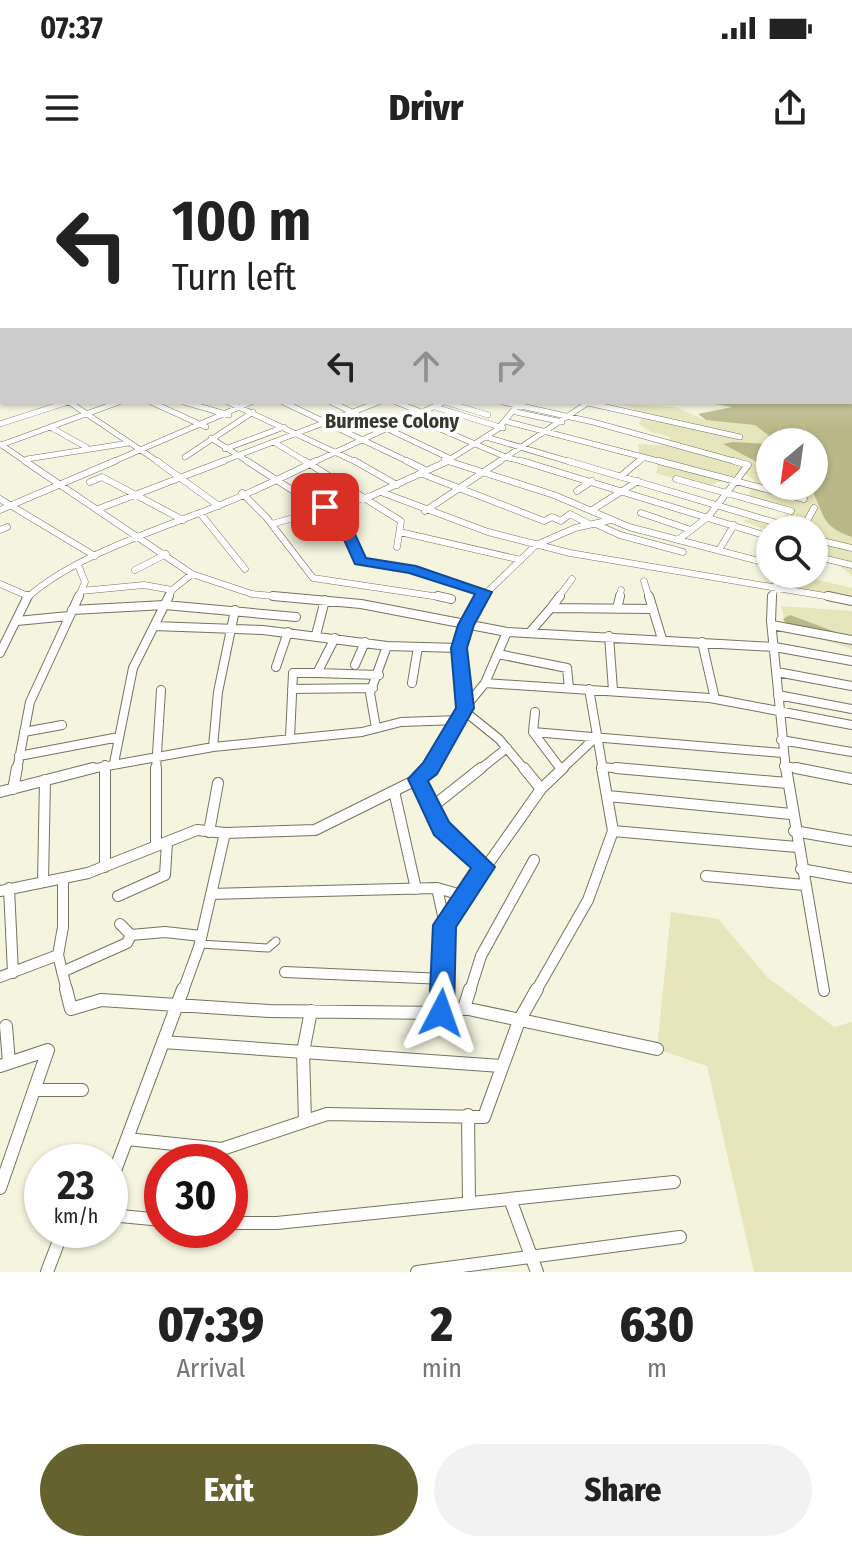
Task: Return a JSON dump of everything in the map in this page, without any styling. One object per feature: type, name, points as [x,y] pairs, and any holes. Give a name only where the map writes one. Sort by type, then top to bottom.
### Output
[{"type":"street","points":[[0,424],[62,404]]},
{"type":"street","points":[[71,404],[201,489],[219,506]]},
{"type":"street","points":[[2,446],[113,404]]},
{"type":"street","points":[[155,404],[207,427]]},
{"type":"street","points":[[190,404],[229,416]]},
{"type":"street","points":[[234,404],[337,451],[397,485]]},
{"type":"street","points":[[0,510],[57,481],[207,427],[248,404]]},
{"type":"street","points":[[287,404],[361,438],[456,488],[544,521],[552,517],[561,521],[570,514],[620,535],[683,552]]},
{"type":"street","points":[[335,404],[387,427],[446,459],[481,472],[592,510],[612,520],[756,560]]},
{"type":"street","points":[[98,509],[177,476],[374,404]]},
{"type":"street","points":[[401,404],[421,412]]},
{"type":"street","points":[[0,653],[28,596],[78,565],[140,536],[219,506],[440,404]]},
{"type":"street","points":[[451,404],[488,415]]},
{"type":"street","points":[[546,412],[553,404]]},
{"type":"street","points":[[425,511],[586,404]]},
{"type":"street","points":[[596,404],[740,437]]},
{"type":"street","points":[[435,406],[503,428]]},
{"type":"street","points":[[518,407],[571,416],[748,465],[708,517],[678,540]]},
{"type":"street","points":[[272,524],[397,485],[475,446],[503,428],[518,407]]},
{"type":"street","points":[[518,407],[562,422]]},
{"type":"street","points":[[185,457],[253,412]]},
{"type":"street","points":[[616,428],[630,412]]},
{"type":"street","points":[[412,417],[508,458],[756,532]]},
{"type":"street","points":[[508,422],[756,488]]},
{"type":"street","points":[[50,427],[87,447]]},
{"type":"street","points":[[225,449],[284,427]]},
{"type":"street","points":[[486,437],[756,516]]},
{"type":"street","points":[[211,438],[234,456],[323,508],[347,532],[360,561],[411,569],[484,592]]},
{"type":"street","points":[[274,442],[401,521],[397,547]]},
{"type":"street","points":[[27,459],[87,447],[129,443]]},
{"type":"street","points":[[2,446],[27,459],[192,574],[252,594],[325,600],[507,632],[775,647],[852,661]]},
{"type":"street","points":[[621,476],[642,459]]},
{"type":"street","points":[[90,482],[102,477],[183,520]]},
{"type":"street","points":[[676,479],[791,511]]},
{"type":"street","points":[[577,491],[592,481]]},
{"type":"street","points":[[592,510],[638,481]]},
{"type":"street","points":[[381,492],[425,511],[536,545],[664,570],[756,582]]},
{"type":"street","points":[[242,493],[272,524],[313,578],[322,582],[417,591],[451,599]]},
{"type":"street","points":[[0,499],[95,556]]},
{"type":"street","points":[[809,516],[814,508]]},
{"type":"street","points":[[200,513],[245,569]]},
{"type":"street","points":[[641,513],[691,530]]},
{"type":"street","points":[[541,789],[507,748],[463,712],[459,648],[466,625],[484,592],[536,545],[592,524],[612,520]]},
{"type":"street","points":[[719,550],[734,525]]},
{"type":"street","points":[[400,532],[521,560]]},
{"type":"street","points":[[828,542],[852,548]]},
{"type":"street","points":[[135,570],[166,554]]},
{"type":"street","points":[[828,559],[852,565]]},
{"type":"street","points":[[13,789],[30,702],[85,582],[78,565]]},
{"type":"street","points":[[105,867],[109,764],[119,737],[133,668],[172,590],[192,574]]},
{"type":"street","points":[[531,631],[572,579]]},
{"type":"street","points":[[644,581],[662,639]]},
{"type":"street","points":[[81,591],[144,585],[172,590]]},
{"type":"street","points":[[1,586],[28,596]]},
{"type":"street","points":[[774,588],[768,606],[775,647],[782,753],[824,991]]},
{"type":"street","points":[[793,588],[852,601]]},
{"type":"street","points":[[617,609],[621,590]]},
{"type":"street","points":[[316,635],[325,600]]},
{"type":"street","points":[[17,621],[165,605],[296,617]]},
{"type":"street","points":[[551,608],[653,609]]},
{"type":"street","points":[[213,747],[218,692],[230,646],[235,610]]},
{"type":"street","points":[[772,625],[852,640]]},
{"type":"street","points":[[154,626],[288,632],[387,646],[459,648]]},
{"type":"street","points":[[276,667],[288,632]]},
{"type":"street","points":[[13,973],[4,890],[63,880],[105,867],[197,830],[225,833],[315,830],[418,779],[430,768],[463,712],[485,683],[507,632]]},
{"type":"street","points":[[609,636],[613,690]]},
{"type":"street","points":[[317,673],[335,638]]},
{"type":"street","points":[[355,665],[365,642]]},
{"type":"street","points":[[702,642],[715,699]]},
{"type":"street","points":[[376,728],[369,698],[387,646]]},
{"type":"street","points":[[412,683],[418,647]]},
{"type":"street","points":[[498,654],[567,668],[569,688]]},
{"type":"street","points":[[777,672],[852,686]]},
{"type":"street","points":[[290,738],[293,673],[379,675]]},
{"type":"street","points":[[485,683],[715,699],[852,725]]},
{"type":"street","points":[[292,689],[373,688]]},
{"type":"street","points":[[127,1139],[222,1149],[327,1114],[484,1117],[519,1021],[588,900],[613,831],[589,689]]},
{"type":"street","points":[[118,896],[165,875],[157,756],[161,690]]},
{"type":"street","points":[[778,695],[852,709]]},
{"type":"street","points":[[0,792],[109,764],[213,747],[376,728],[463,712]]},
{"type":"street","points":[[535,712],[533,732],[560,768]]},
{"type":"street","points":[[24,732],[62,725]]},
{"type":"street","points":[[533,732],[782,753]]},
{"type":"street","points":[[445,925],[541,789],[597,736]]},
{"type":"street","points":[[19,756],[119,737]]},
{"type":"street","points":[[781,740],[852,752]]},
{"type":"street","points":[[432,807],[507,748]]},
{"type":"street","points":[[784,766],[852,779]]},
{"type":"street","points":[[601,767],[787,783]]},
{"type":"street","points":[[418,779],[441,828],[484,867]]},
{"type":"street","points":[[43,882],[45,780]]},
{"type":"street","points":[[209,832],[218,783]]},
{"type":"street","points":[[394,791],[416,889]]},
{"type":"street","points":[[608,796],[791,814]]},
{"type":"street","points":[[613,831],[797,847]]},
{"type":"street","points":[[794,831],[852,841]]},
{"type":"street","points":[[125,1144],[200,940],[225,833]]},
{"type":"street","points":[[464,1008],[468,988],[496,923],[534,860]]},
{"type":"street","points":[[801,869],[852,878]]},
{"type":"street","points":[[706,876],[804,885]]},
{"type":"street","points":[[63,880],[63,927],[58,955],[71,1009],[101,1000],[176,1007],[311,1011],[441,1013],[464,1008],[657,1049]]},
{"type":"street","points":[[211,894],[437,888],[465,896]]},
{"type":"street","points":[[437,888],[445,925],[441,1013]]},
{"type":"street","points":[[120,924],[131,935]]},
{"type":"street","points":[[131,935],[165,932],[200,940],[268,948],[276,941]]},
{"type":"street","points":[[62,972],[127,943],[131,935]]},
{"type":"street","points":[[0,977],[58,955]]},
{"type":"street","points":[[285,972],[444,979]]},
{"type":"street","points":[[305,1121],[303,1052],[311,1011]]},
{"type":"street","points":[[0,1188],[48,1050],[4,1064],[6,1026]]},
{"type":"street","points":[[163,1042],[501,1066]]},
{"type":"street","points":[[34,1090],[82,1090]]},
{"type":"street","points":[[468,1115],[469,1203]]},
{"type":"street","points":[[248,1223],[277,1223],[674,1182]]},
{"type":"street","points":[[510,1199],[537,1272]]},
{"type":"street","points":[[417,1272],[680,1237]]},
{"type":"street","points":[[47,1272],[56,1248]]},
{"type":"shaded area","points":[[623,404],[675,407],[705,420],[717,415],[820,428],[756,428],[756,500],[828,500],[828,429],[852,432],[852,576],[828,556],[828,516],[784,516],[786,512],[746,501],[755,481],[742,472],[704,488],[656,473],[660,458],[639,453],[638,444],[670,446],[667,441],[671,437],[651,432],[639,424],[643,414]]},
{"type":"shaded area","points":[[715,404],[852,404],[852,537],[828,523],[828,516],[824,516],[816,500],[828,500],[828,428],[759,428],[706,420],[698,414],[732,407]]},
{"type":"shaded area","points":[[756,443],[756,462],[723,444]]},
{"type":"shaded area","points":[[756,520],[756,526],[743,521]]},
{"type":"shaded area","points":[[828,582],[852,588],[852,600],[797,590],[828,588]]},
{"type":"shaded area","points":[[781,606],[852,611],[852,649],[787,629]]},
{"type":"shaded area","points":[[671,912],[718,919],[768,978],[834,1027],[852,1022],[852,1272],[754,1272],[707,1066],[657,1049]]},
{"type":"waterway","points":[[790,619],[836,637]]},
{"type":"district","name":"Burmese Colony","points":[[392,421]]},
{"type":"route","points":[[325,507],[347,532],[360,561],[411,569],[484,592],[466,625],[459,648],[465,708],[430,768],[418,779],[441,828],[484,867],[445,925],[441,1013]]}]
